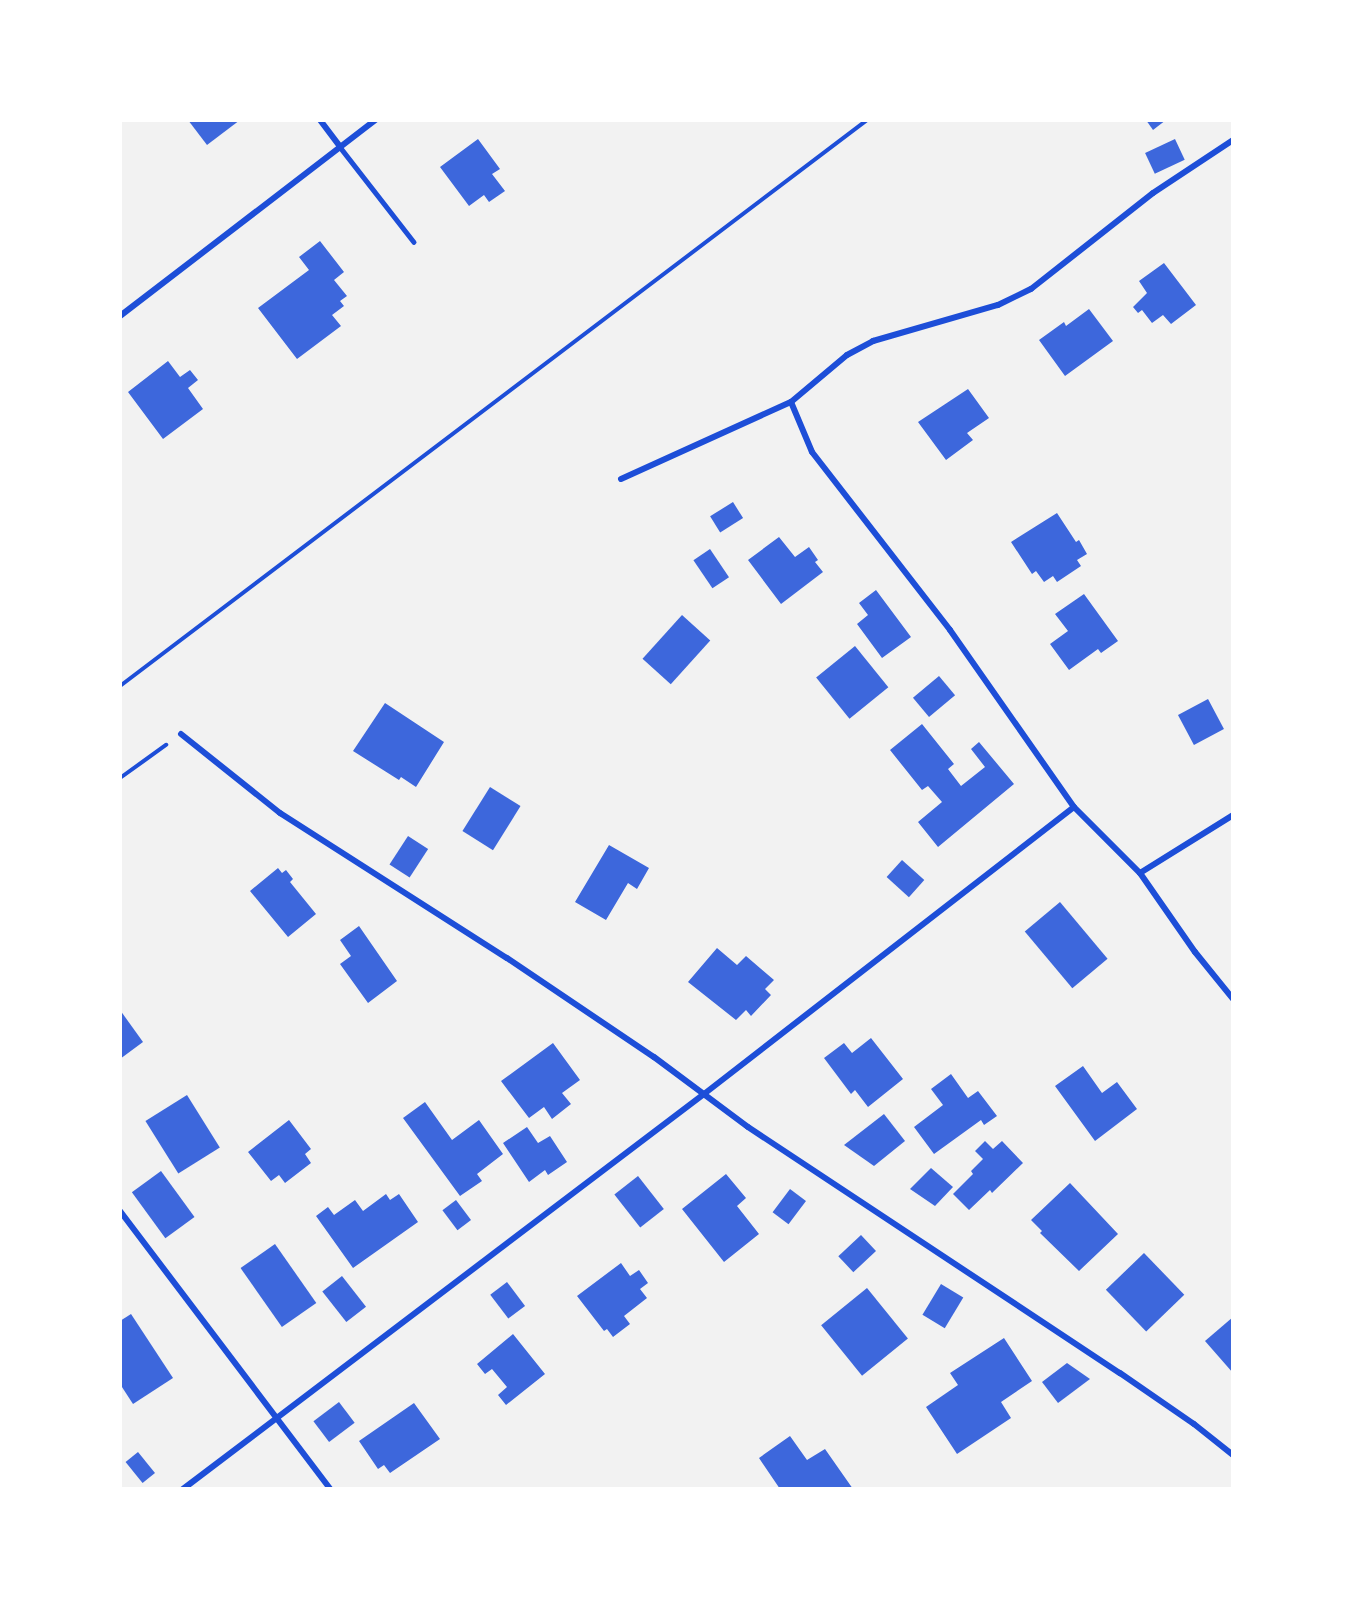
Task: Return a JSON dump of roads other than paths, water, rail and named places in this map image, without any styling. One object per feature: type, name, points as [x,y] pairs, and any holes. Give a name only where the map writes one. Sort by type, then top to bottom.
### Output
[{"type":"street","points":[[320,120],[340,147]]},
{"type":"street","points":[[120,316],[375,120]]},
{"type":"street","points":[[621,479],[791,402],[847,355],[873,341],[998,305],[1031,289],[1153,193],[1233,140]]},
{"type":"street","points":[[791,402],[812,452],[950,630],[1074,807],[1140,873],[1195,952],[1233,999]]},
{"type":"street","points":[[181,734],[280,813],[507,958],[748,1127],[1120,1373],[1194,1424],[1233,1455]]},
{"type":"street","points":[[183,1489],[704,1094],[1074,807]]},
{"type":"street","points":[[1140,873],[1233,815]]},
{"type":"street","points":[[120,1212],[330,1489]]},
{"type":"lane","points":[[340,147],[414,243]]}]
